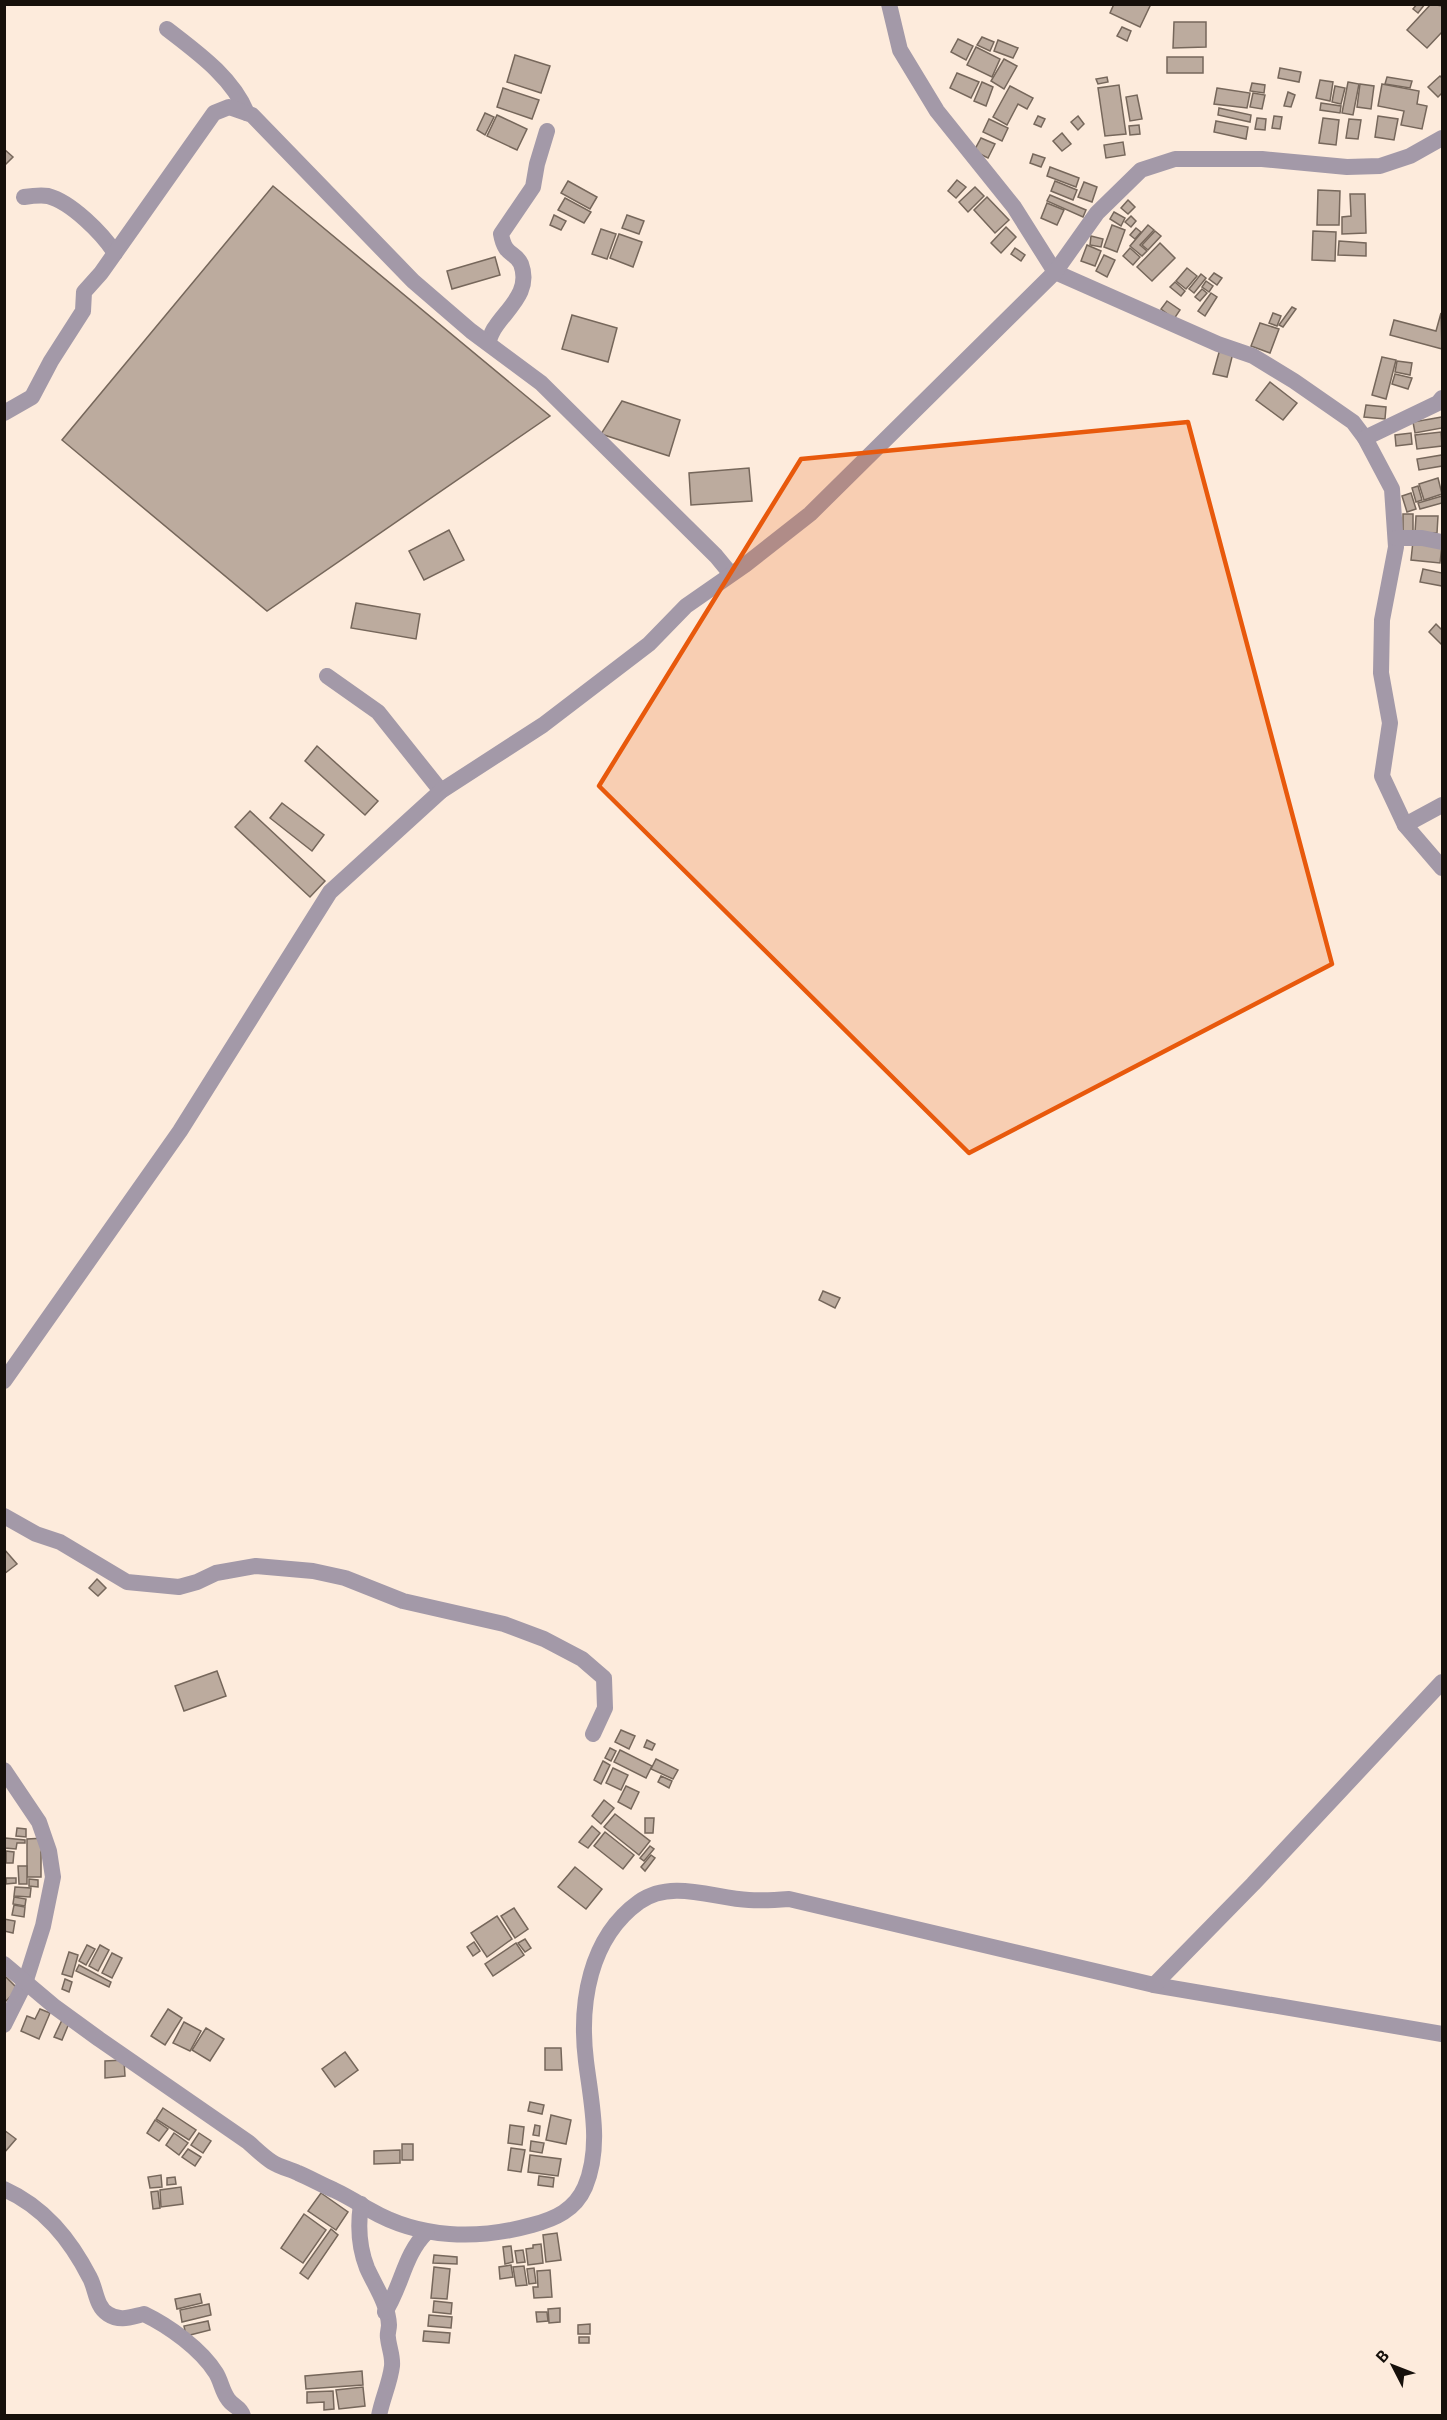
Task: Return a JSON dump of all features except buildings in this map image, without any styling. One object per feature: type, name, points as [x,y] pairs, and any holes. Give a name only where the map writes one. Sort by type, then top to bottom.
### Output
[{"type":"street","points":[[889,4],[900,50],[937,111],[1014,207],[1055,272],[1218,344],[1253,356],[1353,422],[1365,438],[1392,489],[1396,538],[1382,620],[1381,673],[1390,723],[1382,776],[1406,825],[1443,868]]},
{"type":"street","points":[[167,29],[215,68],[242,101],[247,113]]},
{"type":"street","points":[[4,413],[32,396],[83,311],[84,292],[115,253],[214,113],[229,107],[252,115],[412,281],[541,383],[716,556],[730,573]]},
{"type":"street","points":[[488,343],[494,328],[517,301],[524,282],[520,263],[504,248],[501,234],[533,187],[537,164],[548,130]]},
{"type":"street","points":[[4,1381],[180,1131],[330,892],[441,791],[543,725],[649,644],[686,606],[730,573],[745,565],[810,514],[1055,272],[1097,213],[1141,170],[1175,159],[1262,159],[1347,167],[1380,166],[1410,156],[1443,138]]},
{"type":"street","points":[[24,196],[47,196],[69,206],[115,253]]},
{"type":"street","points":[[1365,438],[1441,401]]},
{"type":"street","points":[[1396,538],[1422,538],[1443,542]]},
{"type":"street","points":[[327,676],[378,712],[441,791]]},
{"type":"street","points":[[1406,825],[1443,805]]},
{"type":"street","points":[[4,1516],[36,1534],[60,1542],[127,1582],[179,1587],[216,1573],[256,1566],[313,1571],[345,1578],[403,1601],[504,1624],[544,1639],[582,1659],[604,1678],[605,1708],[593,1734]]},
{"type":"street","points":[[1154,1985],[1443,1683]]},
{"type":"street","points":[[4,1770],[42,1828],[53,1877],[43,1926],[25,1983],[16,2006],[4,2025]]},
{"type":"street","points":[[4,1964],[90,2033],[231,2130],[273,2163],[361,2204],[369,2210],[427,2232],[459,2236],[517,2229],[561,2216],[584,2188],[590,2169],[594,2127],[584,2041],[587,1985],[605,1936],[639,1902],[657,1892],[680,1891],[749,1900],[789,1899],[1154,1985],[1443,2034]]},
{"type":"street","points":[[4,2189],[27,2199],[61,2231],[91,2279],[96,2298],[106,2313],[120,2320],[144,2314],[166,2324],[186,2341],[215,2372],[228,2400],[242,2411],[243,2415]]},
{"type":"street","points":[[361,2204],[358,2224],[363,2254],[367,2269],[377,2284],[386,2312],[389,2324],[387,2337],[392,2350],[392,2366],[379,2415]]},
{"type":"street","points":[[386,2312],[395,2297],[412,2250],[427,2232]]},
{"type":"highlighted area","points":[[1188,422],[1332,964],[969,1153],[599,786],[801,459]]}]
